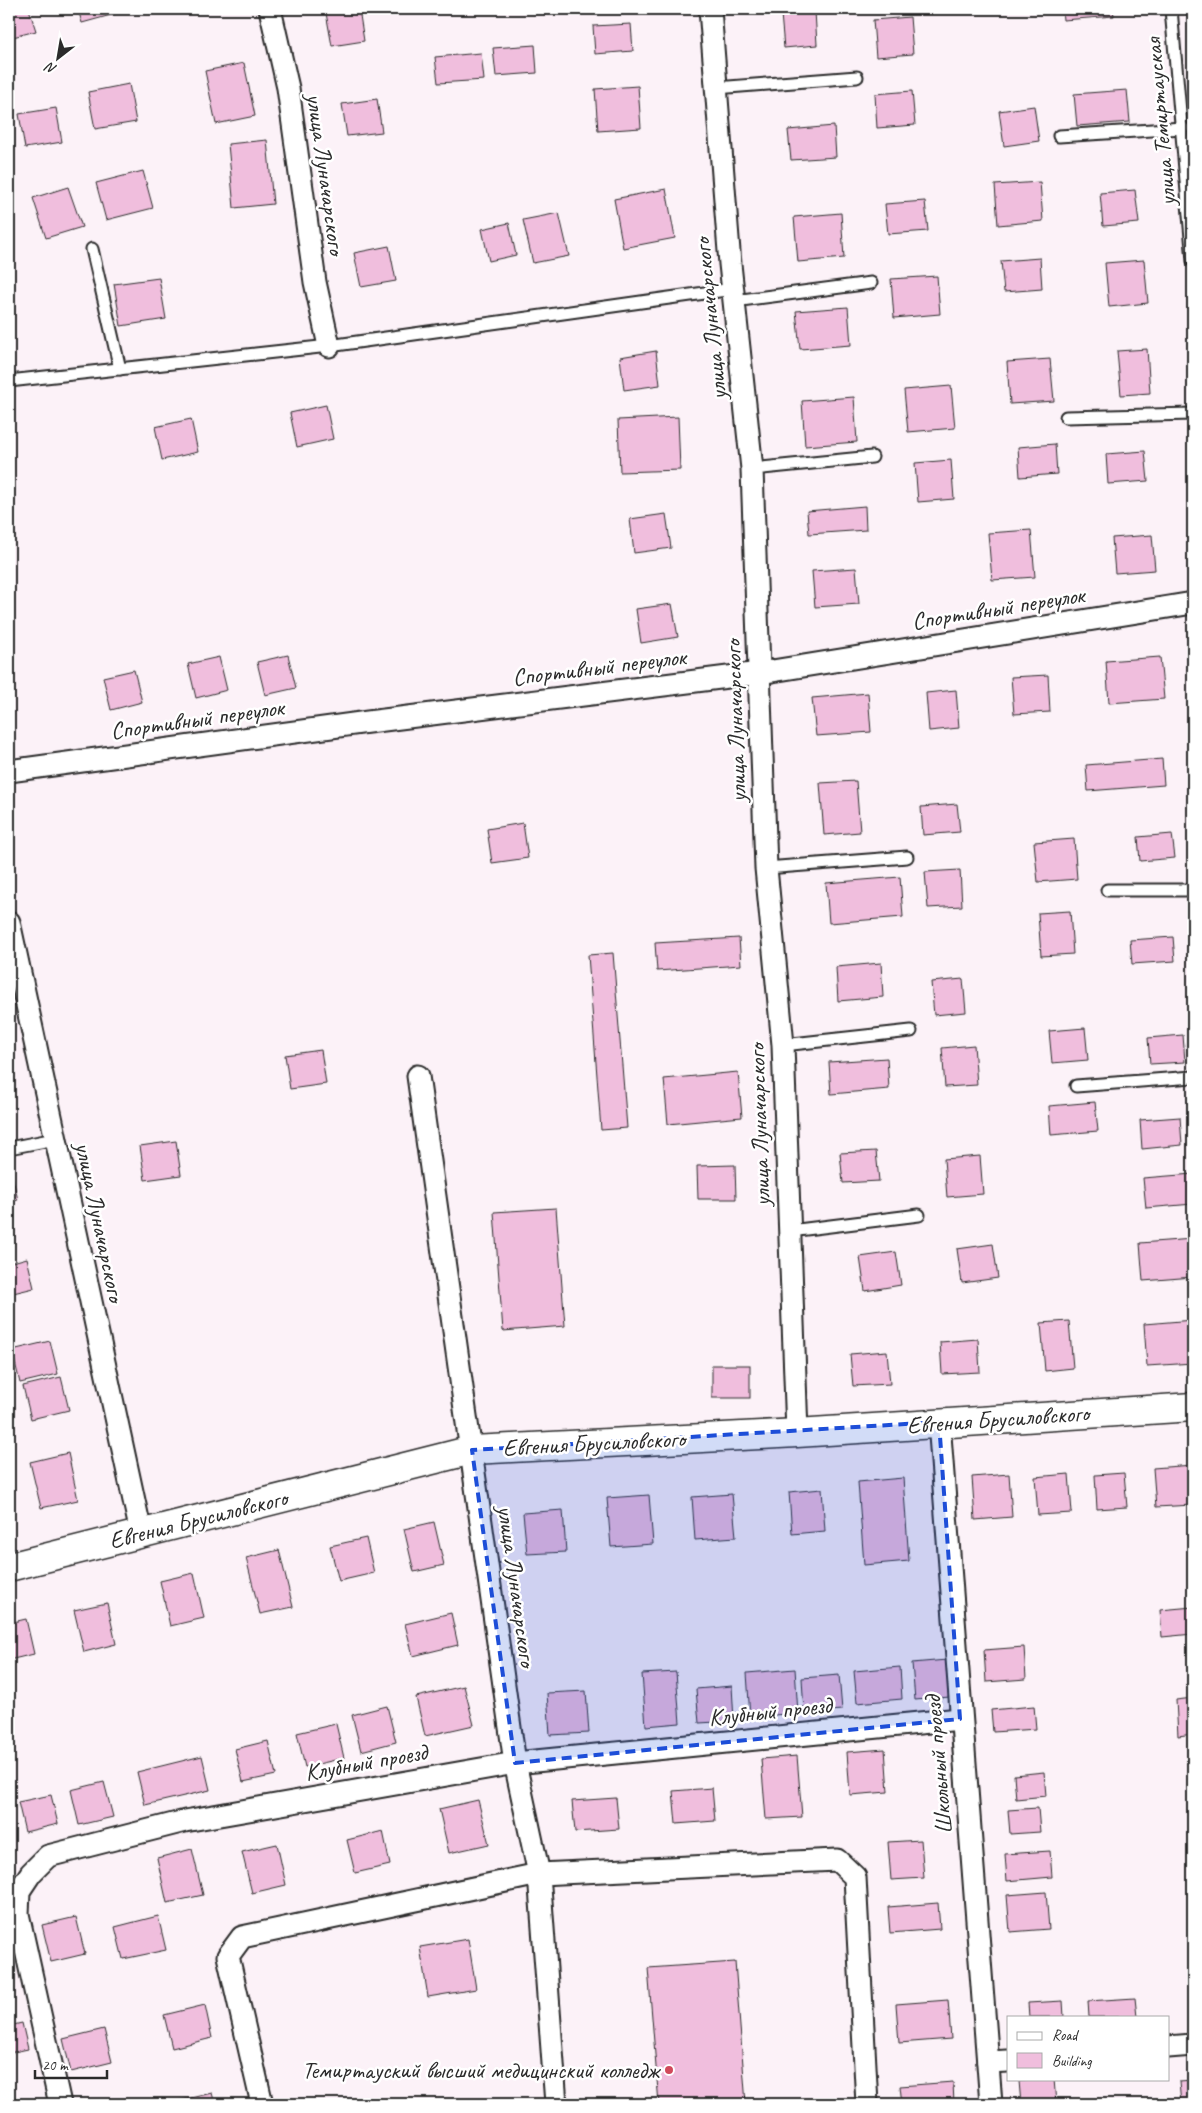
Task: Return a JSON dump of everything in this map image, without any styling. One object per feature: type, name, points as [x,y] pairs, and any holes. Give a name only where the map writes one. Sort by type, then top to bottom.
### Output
[{"type":"street","name":"улица Луначарского","points":[[270,9],[288,88],[315,282],[329,346]]},
{"type":"street","name":"улица Луначарского","points":[[710,9],[734,295],[752,469],[766,868],[783,1045],[797,1432]]},
{"type":"street","name":"Спортивный переулок","points":[[9,771],[760,673],[1193,603]]},
{"type":"street","name":"улица Луначарского","points":[[9,922],[13,969],[55,1139],[141,1533]]},
{"type":"street","name":"улица Луначарского","points":[[418,1076],[515,1763],[539,1874],[556,2104]]},
{"type":"street","name":"Евгения Брусиловского","points":[[9,1566],[472,1450],[1193,1407]]},
{"type":"street","name":"Школьный проезд","points":[[939,1422],[960,1719],[998,2062],[991,2104]]},
{"type":"street","name":"Клубный проезд","points":[[60,2104],[18,1914],[19,1891],[31,1873],[48,1856],[185,1821],[515,1763],[960,1719]]},
{"type":"street","points":[[262,2104],[228,1956],[242,1937],[539,1874],[836,1860],[855,1878],[867,2104]]},
{"type":"street","points":[[1170,2047],[1193,2045]]},
{"type":"lane","name":"улица Темиртауская","points":[[1171,9],[1183,128],[1193,261]]},
{"type":"lane","points":[[716,88],[857,77]]},
{"type":"lane","points":[[1059,136],[1183,128]]},
{"type":"lane","points":[[92,248],[120,369]]},
{"type":"lane","points":[[9,381],[329,346],[734,295],[871,283]]},
{"type":"lane","points":[[1066,417],[1193,414]]},
{"type":"lane","points":[[752,469],[872,457]]},
{"type":"lane","points":[[766,868],[907,857]]},
{"type":"lane","points":[[1107,890],[1193,890]]},
{"type":"lane","points":[[783,1045],[911,1031]]},
{"type":"lane","points":[[1076,1086],[1193,1077]]},
{"type":"lane","points":[[9,1148],[55,1139]]},
{"type":"lane","points":[[790,1231],[919,1215]]},
{"type":"highlighted area","points":[[939,1422],[960,1719],[515,1763],[472,1450]]},
{"type":"building","points":[[9,9],[29,9],[36,31],[9,38]]},
{"type":"building","points":[[78,9],[121,9],[122,12],[82,23]]},
{"type":"building","points":[[359,9],[364,41],[332,46],[326,13]]},
{"type":"building","points":[[1062,9],[1113,9],[1114,16],[1063,20]]},
{"type":"building","points":[[815,11],[817,45],[784,48],[781,14]]},
{"type":"building","points":[[910,17],[913,54],[876,57],[873,20]]},
{"type":"building","points":[[631,24],[633,51],[595,54],[593,26]]},
{"type":"building","points":[[535,45],[537,73],[496,76],[493,48]]},
{"type":"building","points":[[481,53],[484,80],[438,83],[435,57]]},
{"type":"building","points":[[244,63],[255,116],[216,124],[205,71]]},
{"type":"building","points":[[129,84],[136,122],[95,129],[88,92]]},
{"type":"building","points":[[638,86],[641,128],[598,131],[595,89]]},
{"type":"building","points":[[1127,90],[1130,122],[1077,126],[1074,94]]},
{"type":"building","points":[[912,91],[915,125],[877,128],[875,94]]},
{"type":"building","points":[[377,99],[382,132],[347,136],[342,104]]},
{"type":"building","points":[[1034,106],[1039,141],[1004,146],[999,111]]},
{"type":"building","points":[[56,108],[62,142],[25,148],[19,114]]},
{"type":"building","points":[[834,126],[836,157],[791,160],[788,130]]},
{"type":"building","points":[[267,140],[273,204],[234,208],[228,144]]},
{"type":"building","points":[[143,171],[153,208],[106,220],[96,183]]},
{"type":"building","points":[[1040,182],[1043,221],[998,225],[995,185]]},
{"type":"building","points":[[68,187],[82,227],[46,238],[33,198]]},
{"type":"building","points":[[666,189],[675,238],[623,248],[614,199]]},
{"type":"building","points":[[1135,190],[1139,223],[1103,226],[1100,193]]},
{"type":"building","points":[[925,201],[928,231],[888,234],[885,204]]},
{"type":"building","points":[[559,213],[569,256],[533,263],[523,220]]},
{"type":"building","points":[[841,213],[844,258],[798,262],[794,217]]},
{"type":"building","points":[[509,223],[516,255],[489,261],[482,229]]},
{"type":"building","points":[[389,246],[396,281],[361,287],[354,253]]},
{"type":"building","points":[[1040,258],[1042,289],[1004,292],[1001,261]]},
{"type":"building","points":[[1144,260],[1148,303],[1109,307],[1105,263]]},
{"type":"building","points":[[937,276],[940,314],[894,318],[891,279]]},
{"type":"building","points":[[159,278],[166,319],[121,326],[114,284]]},
{"type":"building","points":[[848,307],[851,345],[800,349],[796,311]]},
{"type":"building","points":[[1147,349],[1150,393],[1121,395],[1117,351]]},
{"type":"building","points":[[656,351],[660,385],[624,390],[620,357]]},
{"type":"building","points":[[1050,359],[1054,401],[1010,404],[1007,362]]},
{"type":"building","points":[[951,386],[955,428],[908,432],[904,390]]},
{"type":"building","points":[[854,397],[857,442],[805,446],[802,401]]},
{"type":"building","points":[[326,405],[333,439],[297,447],[290,413]]},
{"type":"building","points":[[678,417],[680,470],[620,472],[618,420]]},
{"type":"building","points":[[191,419],[198,452],[162,460],[155,427]]},
{"type":"building","points":[[1055,444],[1057,474],[1020,477],[1018,447]]},
{"type":"building","points":[[1145,451],[1148,481],[1108,484],[1106,454]]},
{"type":"building","points":[[951,460],[954,499],[918,502],[915,463]]},
{"type":"building","points":[[865,506],[866,530],[809,534],[807,511]]},
{"type":"building","points":[[666,514],[671,548],[634,553],[630,519]]},
{"type":"building","points":[[1031,530],[1035,577],[992,580],[988,533]]},
{"type":"building","points":[[1152,535],[1155,570],[1115,573],[1112,538]]},
{"type":"building","points":[[856,568],[859,604],[815,607],[812,571]]},
{"type":"building","points":[[672,604],[678,637],[641,643],[636,609]]},
{"type":"building","points":[[288,655],[296,688],[265,695],[257,662]]},
{"type":"building","points":[[219,657],[227,690],[196,698],[188,664]]},
{"type":"building","points":[[1160,657],[1164,699],[1109,703],[1106,661]]},
{"type":"building","points":[[134,670],[142,702],[111,710],[103,677]]},
{"type":"building","points":[[1048,675],[1050,712],[1014,714],[1011,677]]},
{"type":"building","points":[[956,690],[959,728],[929,731],[926,693]]},
{"type":"building","points":[[868,693],[871,732],[816,736],[812,698]]},
{"type":"building","points":[[1162,759],[1164,785],[1088,791],[1086,765]]},
{"type":"building","points":[[856,781],[860,832],[824,835],[820,783]]},
{"type":"building","points":[[957,804],[960,832],[923,835],[921,807]]},
{"type":"building","points":[[523,823],[528,858],[492,863],[487,829]]},
{"type":"building","points":[[1172,834],[1175,858],[1140,861],[1138,837]]},
{"type":"building","points":[[1074,839],[1077,879],[1038,882],[1034,842]]},
{"type":"building","points":[[960,870],[962,906],[928,908],[925,872]]},
{"type":"building","points":[[900,877],[903,917],[829,923],[826,883]]},
{"type":"building","points":[[1070,911],[1073,954],[1041,956],[1038,913]]},
{"type":"building","points":[[1173,937],[1175,961],[1132,964],[1130,940]]},
{"type":"building","points":[[739,938],[741,965],[657,971],[655,943]]},
{"type":"building","points":[[613,953],[627,1128],[601,1130],[588,955]]},
{"type":"building","points":[[881,963],[883,997],[838,1001],[836,967]]},
{"type":"building","points":[[963,979],[966,1012],[934,1015],[931,982]]},
{"type":"building","points":[[1085,1028],[1088,1060],[1052,1063],[1049,1031]]},
{"type":"building","points":[[1183,1035],[1185,1062],[1150,1064],[1148,1038]]},
{"type":"building","points":[[974,1045],[977,1085],[945,1087],[942,1048]]},
{"type":"building","points":[[321,1050],[326,1084],[290,1089],[285,1055]]},
{"type":"building","points":[[887,1058],[889,1089],[831,1094],[829,1062]]},
{"type":"building","points":[[738,1072],[742,1117],[668,1124],[664,1079]]},
{"type":"building","points":[[1095,1102],[1098,1131],[1051,1135],[1049,1106]]},
{"type":"building","points":[[1180,1117],[1182,1145],[1142,1149],[1140,1120]]},
{"type":"building","points":[[176,1141],[181,1175],[145,1180],[140,1146]]},
{"type":"building","points":[[876,1151],[879,1181],[843,1183],[840,1153]]},
{"type":"building","points":[[980,1156],[983,1194],[947,1197],[944,1159]]},
{"type":"building","points":[[9,1162],[18,1200],[9,1202]]},
{"type":"building","points":[[735,1165],[736,1199],[698,1199],[697,1166]]},
{"type":"building","points":[[1193,1174],[1193,1204],[1146,1208],[1143,1178]]},
{"type":"building","points":[[556,1208],[565,1326],[503,1331],[494,1212]]},
{"type":"building","points":[[1193,1239],[1193,1277],[1143,1281],[1140,1243]]},
{"type":"building","points":[[993,1244],[998,1278],[962,1283],[957,1249]]},
{"type":"building","points":[[896,1252],[901,1285],[865,1291],[860,1257]]},
{"type":"building","points":[[27,1258],[34,1288],[9,1294],[9,1263]]},
{"type":"building","points":[[1193,1320],[1193,1363],[1147,1366],[1144,1324]]},
{"type":"building","points":[[1069,1321],[1073,1368],[1045,1371],[1041,1323]]},
{"type":"building","points":[[978,1339],[980,1372],[942,1374],[940,1342]]},
{"type":"building","points":[[50,1341],[58,1374],[20,1383],[12,1350]]},
{"type":"building","points":[[887,1351],[890,1384],[853,1386],[850,1354]]},
{"type":"building","points":[[712,1365],[750,1365],[750,1398],[712,1398]]},
{"type":"building","points":[[61,1377],[69,1410],[31,1419],[23,1386]]},
{"type":"building","points":[[68,1453],[78,1500],[41,1508],[30,1462]]},
{"type":"building","points":[[1193,1465],[1193,1505],[1156,1507],[1153,1468]]},
{"type":"building","points":[[1124,1473],[1127,1507],[1097,1509],[1095,1475]]},
{"type":"building","points":[[1009,1474],[1012,1517],[975,1520],[972,1477]]},
{"type":"building","points":[[1069,1474],[1072,1513],[1038,1515],[1035,1477]]},
{"type":"building","points":[[903,1478],[909,1561],[864,1565],[858,1482]]},
{"type":"building","points":[[822,1489],[825,1531],[792,1534],[789,1492]]},
{"type":"building","points":[[732,1494],[736,1537],[695,1540],[692,1497]]},
{"type":"building","points":[[649,1495],[653,1544],[611,1547],[607,1498]]},
{"type":"building","points":[[563,1510],[566,1552],[527,1554],[523,1513]]},
{"type":"building","points":[[434,1522],[444,1565],[414,1572],[404,1529]]},
{"type":"building","points":[[366,1538],[374,1573],[339,1581],[330,1546]]},
{"type":"building","points":[[279,1550],[293,1607],[260,1614],[246,1558]]},
{"type":"building","points":[[194,1573],[204,1618],[170,1626],[160,1581]]},
{"type":"building","points":[[107,1603],[116,1644],[84,1652],[74,1610]]},
{"type":"building","points":[[1193,1607],[1193,1634],[1162,1637],[1160,1610]]},
{"type":"building","points":[[451,1613],[458,1645],[413,1656],[405,1624]]},
{"type":"building","points":[[26,1619],[34,1654],[9,1660],[9,1623]]},
{"type":"building","points":[[1024,1647],[1026,1679],[986,1682],[984,1650]]},
{"type":"building","points":[[947,1660],[950,1697],[915,1700],[912,1663]]},
{"type":"building","points":[[900,1667],[902,1699],[857,1703],[854,1671]]},
{"type":"building","points":[[795,1669],[798,1713],[750,1717],[747,1673]]},
{"type":"building","points":[[676,1672],[680,1723],[646,1726],[642,1674]]},
{"type":"building","points":[[839,1675],[842,1710],[804,1713],[802,1678]]},
{"type":"building","points":[[464,1686],[474,1725],[425,1736],[416,1697]]},
{"type":"building","points":[[732,1686],[734,1721],[699,1723],[696,1689]]},
{"type":"building","points":[[586,1691],[589,1733],[550,1735],[547,1693]]},
{"type":"building","points":[[1193,1698],[1193,1734],[1178,1736],[1176,1700]]},
{"type":"building","points":[[387,1706],[396,1742],[361,1751],[352,1715]]},
{"type":"building","points":[[1034,1706],[1036,1729],[993,1732],[991,1710]]},
{"type":"building","points":[[336,1724],[344,1758],[305,1767],[297,1733]]},
{"type":"building","points":[[268,1741],[276,1775],[243,1782],[235,1749]]},
{"type":"building","points":[[885,1749],[888,1792],[850,1795],[847,1752]]},
{"type":"building","points":[[202,1756],[210,1790],[145,1805],[137,1772]]},
{"type":"building","points":[[797,1756],[802,1817],[766,1819],[761,1759]]},
{"type":"building","points":[[1044,1772],[1046,1796],[1016,1799],[1014,1775]]},
{"type":"building","points":[[104,1782],[113,1817],[79,1825],[71,1790]]},
{"type":"building","points":[[712,1788],[715,1821],[676,1824],[673,1791]]},
{"type":"building","points":[[51,1795],[58,1824],[25,1832],[18,1802]]},
{"type":"building","points":[[616,1798],[619,1829],[575,1832],[572,1801]]},
{"type":"building","points":[[478,1800],[489,1844],[449,1853],[439,1809]]},
{"type":"building","points":[[1038,1808],[1040,1832],[1010,1834],[1008,1810]]},
{"type":"building","points":[[383,1831],[390,1865],[355,1873],[347,1840]]},
{"type":"building","points":[[921,1840],[924,1878],[891,1880],[888,1842]]},
{"type":"building","points":[[277,1844],[286,1885],[252,1893],[242,1852]]},
{"type":"building","points":[[192,1849],[203,1895],[167,1903],[157,1858]]},
{"type":"building","points":[[1050,1851],[1052,1877],[1007,1881],[1005,1854]]},
{"type":"building","points":[[1046,1892],[1049,1929],[1010,1932],[1007,1895]]},
{"type":"building","points":[[938,1903],[940,1929],[890,1933],[888,1907]]},
{"type":"building","points":[[158,1916],[166,1950],[123,1959],[115,1927]]},
{"type":"building","points":[[76,1917],[85,1954],[51,1962],[42,1925]]},
{"type":"building","points":[[468,1939],[476,1989],[428,1997],[420,1947]]},
{"type":"building","points":[[735,1962],[746,2104],[659,2104],[648,1968]]},
{"type":"building","points":[[1135,1998],[1137,2016],[1089,2016],[1088,2001]]},
{"type":"building","points":[[948,2000],[951,2039],[899,2043],[896,2004]]},
{"type":"building","points":[[1063,2001],[1064,2016],[1029,2016],[1028,2003]]},
{"type":"building","points":[[205,2005],[212,2038],[172,2048],[164,2015]]},
{"type":"building","points":[[22,2023],[28,2049],[9,2053],[9,2026]]},
{"type":"building","points":[[104,2029],[112,2062],[71,2072],[63,2039]]},
{"type":"building","points":[[1054,2080],[1056,2104],[1021,2104],[1019,2081]]},
{"type":"building","points":[[1193,2081],[1193,2104],[1181,2104],[1179,2082]]},
{"type":"building","points":[[953,2082],[954,2104],[902,2104],[900,2086]]},
{"type":"building","points":[[212,2093],[215,2104],[169,2104],[169,2103]]},
{"type":"place","name":"Темиртауский высший медицинский колледж","points":[[669,2070]]}]
